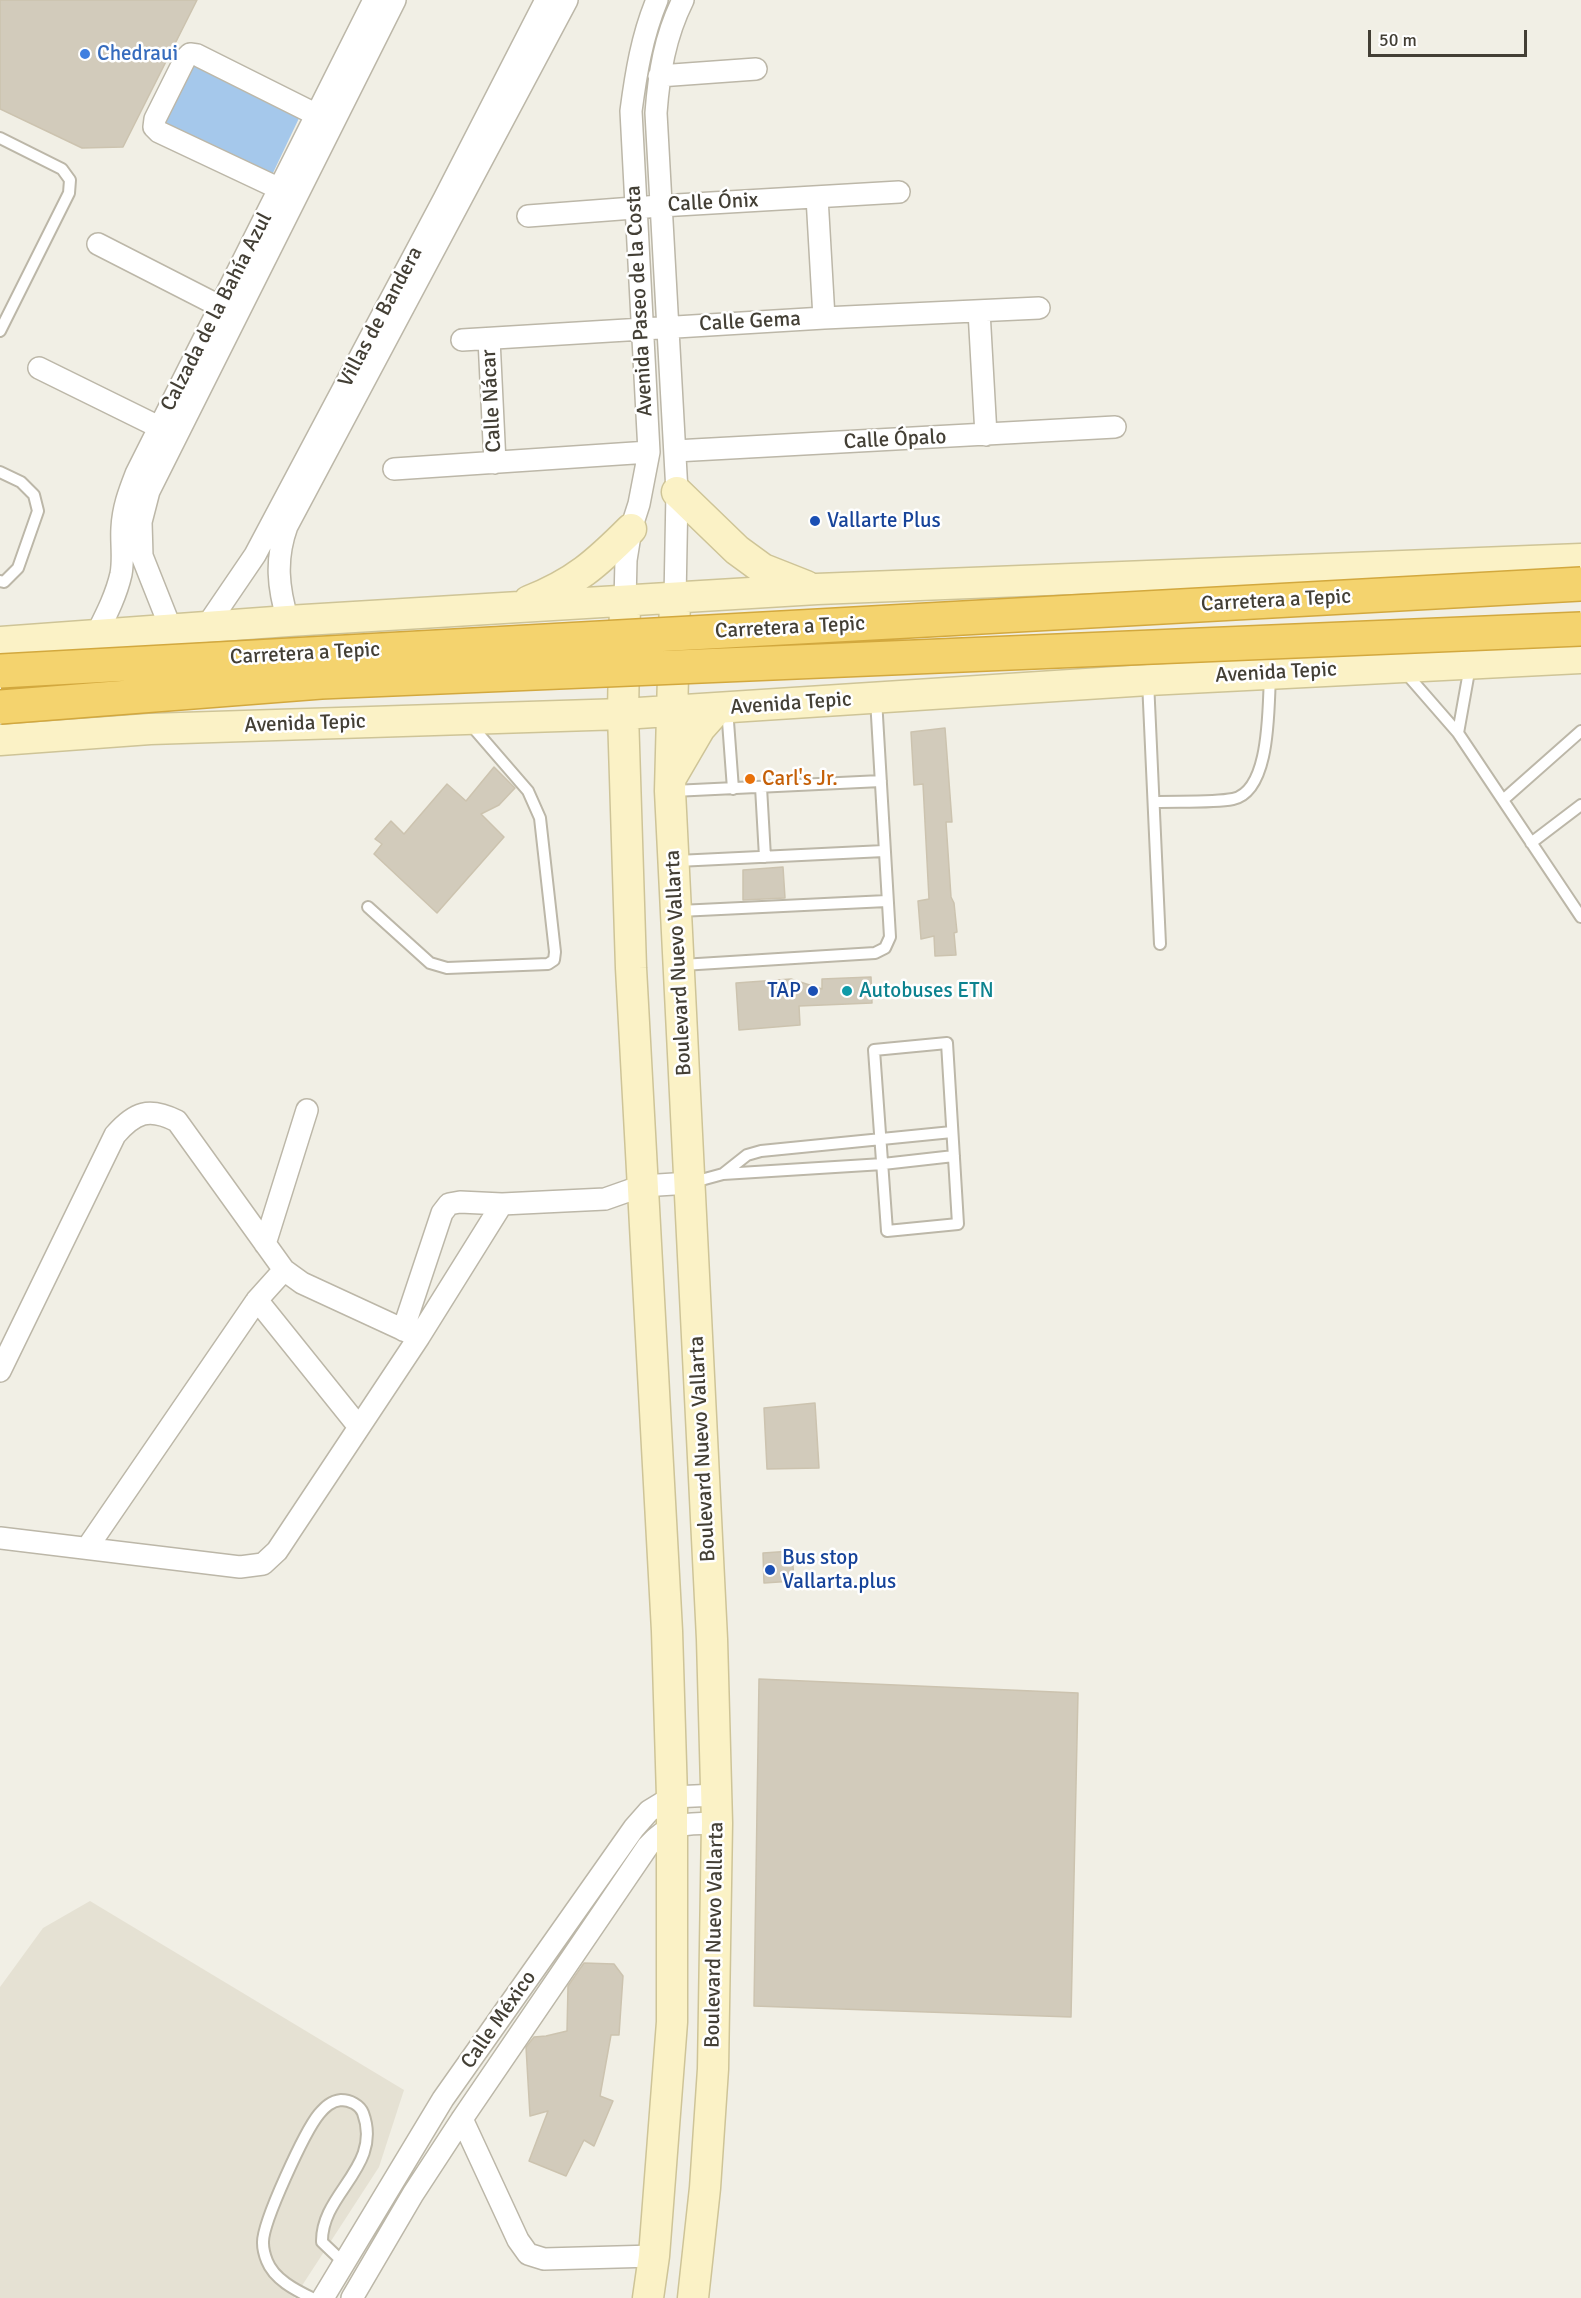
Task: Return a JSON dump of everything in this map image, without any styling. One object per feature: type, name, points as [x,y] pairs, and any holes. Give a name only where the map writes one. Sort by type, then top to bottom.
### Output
[{"type":"highway","name":"Carretera a Tepic","points":[[0,671],[1581,584]]},
{"type":"highway","name":"Carretera a Tepic","points":[[0,706],[321,682],[1581,629]]},
{"type":"main road","points":[[677,492],[737,550],[763,569],[788,581],[818,590]]},
{"type":"main road","points":[[512,607],[557,590],[583,574],[631,528]]},
{"type":"main road","points":[[0,642],[288,621],[818,590],[1581,559]]},
{"type":"main road","name":"Boulevard Nuevo Vallarta","points":[[675,599],[670,786],[712,1640],[717,1809],[713,2069],[705,2188],[693,2298]]},
{"type":"main road","name":"Boulevard Nuevo Vallarta","points":[[625,602],[622,714],[631,968],[667,1630],[672,1811],[672,2022],[654,2256],[648,2298]]},
{"type":"main road","name":"Avenida Tepic","points":[[0,740],[150,729],[672,712],[1148,680],[1581,658]]},
{"type":"main road","points":[[670,786],[700,728],[722,709]]},
{"type":"street","name":"Villas de Bandera","points":[[288,621],[279,581],[278,561],[281,541],[287,526],[451,203],[546,0]]},
{"type":"street","name":"Villas de Bandera","points":[[206,627],[255,555],[567,0]]},
{"type":"street","name":"Avenida Paseo de la Costa","points":[[625,602],[626,560],[631,528],[639,504],[649,452],[634,208],[631,111],[637,64],[644,34],[657,0]]},
{"type":"street","name":"Avenida Paseo de la Costa","points":[[675,599],[677,492],[656,113],[664,47],[683,0]]},
{"type":"street","name":"Calzada de la Bahía Azul","points":[[96,634],[132,556],[167,432],[387,1]]},
{"type":"street","points":[[280,189],[159,132],[154,127],[160,109],[190,54],[197,55],[326,120]]},
{"type":"street","points":[[659,76],[756,69]]},
{"type":"street","name":"Calzada de la Bahía Azul","points":[[230,311],[280,189],[326,120]]},
{"type":"street","name":"Calle Ónix","points":[[528,216],[899,192]]},
{"type":"street","points":[[817,198],[824,318]]},
{"type":"street","points":[[98,244],[230,311]]},
{"type":"street","name":"Calle Gema","points":[[462,340],[643,328],[1039,308]]},
{"type":"street","points":[[979,312],[986,435]]},
{"type":"street","name":"Calle Nácar","points":[[489,339],[495,463]]},
{"type":"street","points":[[39,368],[167,432]]},
{"type":"street","name":"Calle Ópalo","points":[[675,451],[1115,427]]},
{"type":"street","points":[[394,469],[649,452]]},
{"type":"street","points":[[255,555],[278,561]]},
{"type":"street","name":"Calzada de la Bahía Azul","points":[[132,556],[171,629]]},
{"type":"street","points":[[266,1244],[307,1110]]},
{"type":"street","points":[[0,1371],[115,1135],[128,1121],[144,1113],[161,1113],[177,1121],[284,1270],[302,1283],[411,1334]]},
{"type":"street","points":[[411,1334],[442,1213],[449,1204],[605,1199],[642,1186],[690,1183]]},
{"type":"street","points":[[0,1538],[240,1567],[262,1564],[278,1551],[359,1427],[411,1334],[502,1204]]},
{"type":"street","points":[[87,1548],[257,1300],[284,1270]]},
{"type":"street","points":[[257,1300],[359,1427]]},
{"type":"street","points":[[672,1811],[717,1809]]},
{"type":"street","name":"Calle México","points":[[323,2298],[443,2099],[620,1847],[649,1811],[717,1809]]},
{"type":"street","name":"Calle México","points":[[352,2298],[413,2194],[462,2119],[648,1846],[658,1835],[672,1811]]},
{"type":"street","points":[[462,2119],[518,2240],[528,2253],[544,2259],[654,2256]]},
{"type":"lane","points":[[0,138],[62,169],[70,180],[69,193],[0,331]]},
{"type":"lane","points":[[0,472],[21,482],[34,495],[39,511],[18,568],[4,582],[0,581]]},
{"type":"lane","points":[[1458,734],[1470,664]]},
{"type":"lane","points":[[1400,666],[1458,734],[1581,916]]},
{"type":"lane","points":[[1154,802],[1235,799],[1249,791],[1258,777],[1266,740],[1271,673]]},
{"type":"lane","points":[[1148,680],[1160,944]]},
{"type":"lane","points":[[679,966],[875,953],[885,948],[890,937],[876,698]]},
{"type":"lane","points":[[722,709],[733,789]]},
{"type":"lane","points":[[368,907],[430,963],[447,968],[548,964],[554,960],[540,818],[528,791],[466,719]]},
{"type":"lane","points":[[1503,800],[1581,731]]},
{"type":"lane","points":[[670,786],[733,789],[881,781]]},
{"type":"lane","points":[[761,787],[765,857]]},
{"type":"lane","points":[[1531,843],[1581,805]]},
{"type":"lane","points":[[674,862],[885,851]]},
{"type":"lane","points":[[675,911],[887,901]]},
{"type":"lane","points":[[947,1043],[958,1224],[887,1231],[881,1139],[874,1050],[947,1043]]},
{"type":"lane","points":[[723,1174],[747,1155],[761,1151],[952,1132]]},
{"type":"lane","points":[[690,1183],[723,1174],[883,1164],[954,1156]]},
{"type":"lane","points":[[312,2298],[292,2288],[280,2278],[267,2262],[263,2242],[271,2213],[302,2140],[318,2115],[330,2103],[342,2100],[352,2102],[361,2109],[368,2126],[368,2142],[362,2160],[329,2215],[322,2233],[322,2242],[344,2263]]},
{"type":"shaded area","points":[[90,1901],[404,2090],[379,2167],[294,2298],[0,2298],[0,1987],[43,1928]]},
{"type":"water","points":[[195,63],[301,114],[272,175],[164,124]]},
{"type":"building","name":"Chedraui","points":[[0,0],[197,0],[123,147],[82,148],[0,109]]},
{"type":"building","points":[[945,728],[952,822],[946,822],[951,897],[954,903],[957,932],[954,933],[956,955],[935,956],[934,936],[921,939],[918,901],[929,899],[923,784],[914,785],[911,732]]},
{"type":"building","points":[[494,767],[515,788],[499,805],[481,814],[504,837],[437,913],[374,854],[382,844],[375,839],[391,821],[404,834],[447,784],[466,801]]},
{"type":"building","points":[[783,867],[785,898],[743,900],[743,870]]},
{"type":"building","points":[[871,977],[872,1003],[799,1006],[800,1025],[739,1030],[736,983],[791,979],[822,989],[822,979]]},
{"type":"building","points":[[815,1403],[819,1468],[767,1469],[764,1408]]},
{"type":"building","points":[[792,1551],[794,1581],[764,1583],[763,1553]]},
{"type":"building","points":[[759,1679],[1078,1693],[1071,2017],[754,2006]]},
{"type":"building","points":[[584,1963],[614,1964],[623,1976],[619,2035],[611,2035],[600,2096],[613,2101],[594,2146],[584,2140],[566,2176],[529,2161],[548,2111],[530,2116],[526,2047],[534,2037],[567,2031],[568,1986]]},
{"type":"place","name":"Chedraui","points":[[85,54]]},
{"type":"place","name":"Vallarte Plus","points":[[815,521]]},
{"type":"place","name":"Carl's Jr.","points":[[750,779]]},
{"type":"place","name":"TAP","points":[[813,991]]},
{"type":"place","name":"Autobuses ETN","points":[[847,991]]},
{"type":"place","name":"Bus stop Vallarta.plus","points":[[770,1570]]}]
